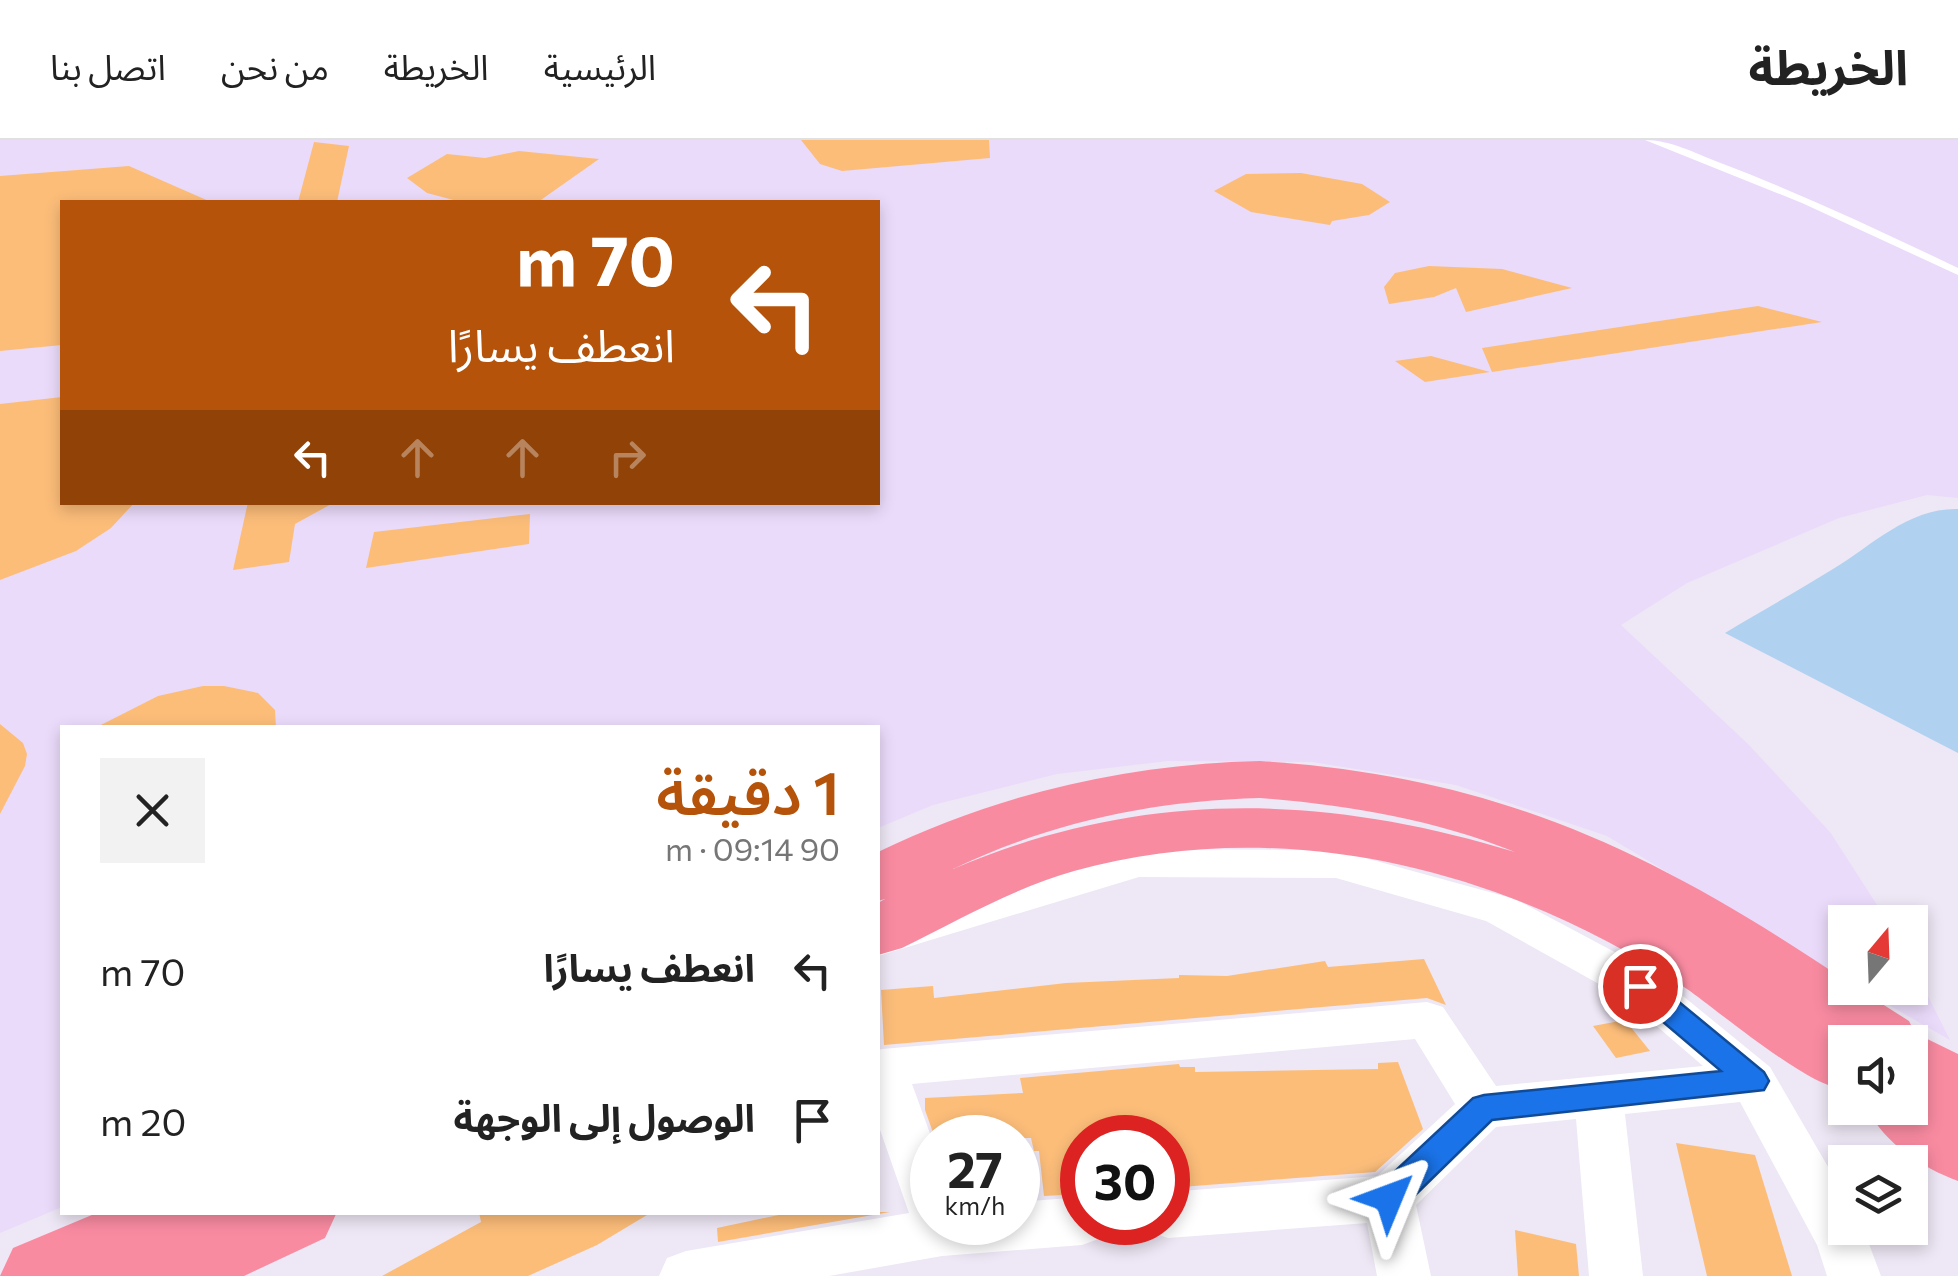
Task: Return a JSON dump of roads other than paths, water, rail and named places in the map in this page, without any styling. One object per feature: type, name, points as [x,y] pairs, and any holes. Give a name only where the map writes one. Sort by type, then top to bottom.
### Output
[{"type":"highway","points":[[880,878],[939,848],[1011,820],[1137,788],[1252,781],[1366,791],[1488,820],[1626,876],[1695,914],[1858,1025]]},
{"type":"highway","points":[[880,930],[1030,863],[1109,841],[1224,826],[1310,828],[1392,838],[1484,862],[1603,911],[1696,961],[1828,1052]]},
{"type":"highway","points":[[1928,1073],[1958,1093]]},
{"type":"highway","points":[[1928,1125],[1958,1147]]},
{"type":"highway","points":[[43,1276],[185,1215]]},
{"type":"highway","points":[[152,1276],[289,1215]]},
{"type":"street","points":[[880,939],[1138,863],[1336,864],[1500,910],[1640,986],[1753,1081],[1841,1238],[1854,1276]]},
{"type":"street","points":[[910,1144],[880,1063],[1427,1020],[1484,1108]]},
{"type":"street","points":[[1190,1213],[1389,1198],[1484,1108],[1753,1081]]},
{"type":"street","points":[[1599,1098],[1616,1276]]},
{"type":"street","points":[[1389,1198],[1404,1276]]},
{"type":"street","points":[[686,1276],[910,1226]]},
{"type":"lane","points":[[1649,140],[1704,158],[1862,225],[1958,272]]},
{"type":"water","points":[[1958,509],[1958,753],[1725,633],[1907,521],[1940,510]]}]
